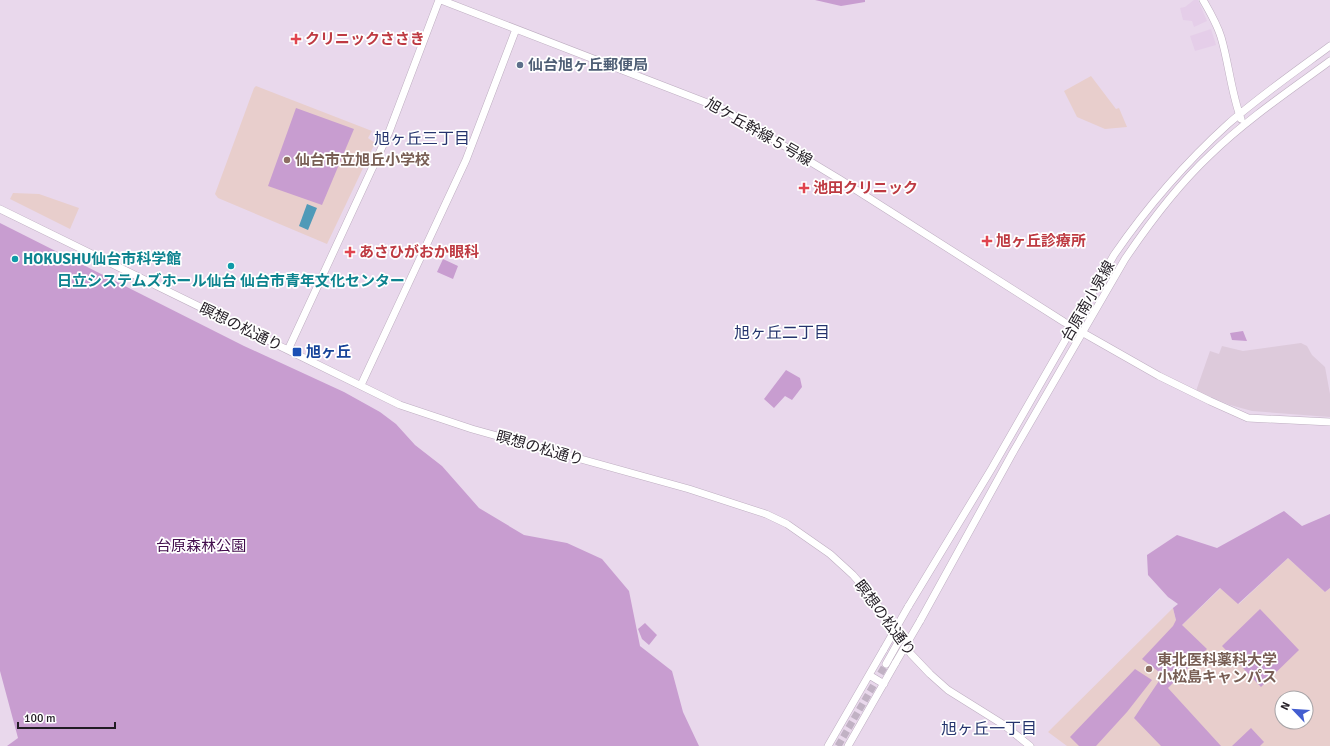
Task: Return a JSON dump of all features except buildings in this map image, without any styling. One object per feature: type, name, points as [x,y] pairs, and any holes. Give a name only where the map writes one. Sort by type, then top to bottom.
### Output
[{"type":"street","name":"旭ケ丘幹線５号線","points":[[440,0],[723,109],[834,175],[1082,333],[1159,376],[1248,418],[1330,422]]},
{"type":"street","points":[[288,350],[389,132],[440,0]]},
{"type":"street","points":[[1203,0],[1216,23],[1221,37],[1234,98],[1243,126]]},
{"type":"street","points":[[361,386],[466,160],[516,29]]},
{"type":"street","name":"台原南小泉線","points":[[869,675],[908,607],[996,462],[1114,255],[1136,224],[1180,171],[1239,115],[1330,46]]},
{"type":"street","name":"台原南小泉線","points":[[848,746],[920,621],[1012,454],[1125,259],[1145,230],[1187,178],[1209,155],[1243,126],[1330,61]]},
{"type":"street","name":"瞑想の松通り","points":[[0,209],[400,405],[433,417],[689,489],[756,510],[787,524],[830,554],[853,575],[872,597],[900,639],[918,662],[944,687],[999,721],[1030,746]]},
{"type":"street","points":[[1136,224],[1145,230]]},
{"type":"street","points":[[886,664],[900,639]]},
{"type":"street","points":[[828,746],[869,675],[884,684]]},
{"type":"shaded area","points":[[1194,0],[1198,0],[1207,21],[1194,27],[1192,21],[1183,20],[1180,8],[1185,7]]},
{"type":"shaded area","points":[[1211,29],[1216,45],[1195,51],[1190,36]]},
{"type":"shaded area","points":[[1091,76],[1116,109],[1119,108],[1127,127],[1105,129],[1077,117],[1064,91]]},
{"type":"shaded area","name":"仙台市立旭丘小学校","points":[[256,86],[372,131],[368,138],[375,143],[327,244],[218,198],[215,194]]},
{"type":"shaded area","points":[[13,193],[39,194],[79,208],[70,229],[10,199]]},
{"type":"shaded area","points":[[1301,343],[1307,346],[1312,355],[1325,367],[1330,394],[1330,417],[1252,411],[1230,405],[1196,391],[1210,351],[1219,354],[1222,346],[1243,351]]},
{"type":"shaded area","points":[[1288,558],[1325,592],[1330,588],[1330,746],[1067,746],[1048,732],[1173,608],[1176,620],[1182,625],[1221,588],[1239,604]]},
{"type":"green space","points":[[815,0],[865,0],[865,2],[841,6]]},
{"type":"green space","points":[[296,108],[354,129],[322,205],[268,186]]},
{"type":"green space","name":"台原森林公園","points":[[0,223],[244,346],[344,392],[380,412],[396,424],[415,445],[442,466],[479,508],[524,535],[567,543],[602,559],[629,591],[640,646],[672,671],[683,712],[699,746],[7,746],[18,738],[0,671]]},
{"type":"green space","points":[[443,259],[458,266],[453,279],[437,272]]},
{"type":"green space","points":[[1243,331],[1247,341],[1232,340],[1230,333]]},
{"type":"green space","points":[[786,370],[800,378],[802,387],[792,400],[785,396],[774,408],[764,399]]},
{"type":"green space","points":[[1284,511],[1302,526],[1330,514],[1330,588],[1325,592],[1288,558],[1238,604],[1220,588],[1182,625],[1207,649],[1168,688],[1221,746],[1161,746],[1134,718],[1163,675],[1142,659],[1173,626],[1176,620],[1173,608],[1178,604],[1168,597],[1148,575],[1147,555],[1177,535],[1217,548]]},
{"type":"green space","points":[[1260,609],[1299,650],[1261,687],[1222,646]]},
{"type":"green space","points":[[645,623],[657,635],[649,645],[642,639],[638,629]]},
{"type":"green space","points":[[1135,669],[1152,680],[1127,712],[1096,746],[1079,746],[1070,737]]},
{"type":"green space","points":[[1251,728],[1264,742],[1260,746],[1232,746]]},
{"type":"water","points":[[307,204],[317,208],[308,230],[299,226]]},
{"type":"tunnel","points":[[838,746],[886,664]]},
{"type":"place","name":"クリニックささき","points":[[296,39]]},
{"type":"place","name":"仙台旭ヶ丘郵便局","points":[[520,65]]},
{"type":"place","name":"仙台市立旭丘小学校","points":[[287,160]]},
{"type":"place","name":"池田クリニック","points":[[804,188]]},
{"type":"place","name":"旭ヶ丘診療所","points":[[987,241]]},
{"type":"place","name":"あさひがおか眼科","points":[[350,252]]},
{"type":"place","name":"HOKUSHU仙台市科学館","points":[[15,259]]},
{"type":"place","name":"日立システムズホール仙台 仙台市青年文化センター","points":[[231,266]]},
{"type":"place","name":"旭ヶ丘","points":[[297,352]]},
{"type":"place","name":"東北医科薬科大学 小松島キャンパス","points":[[1149,669]]},
{"type":"district","name":"旭ヶ丘三丁目","points":[[422,138]]},
{"type":"district","name":"旭ヶ丘二丁目","points":[[782,332]]},
{"type":"district","name":"旭ヶ丘一丁目","points":[[989,728]]}]
